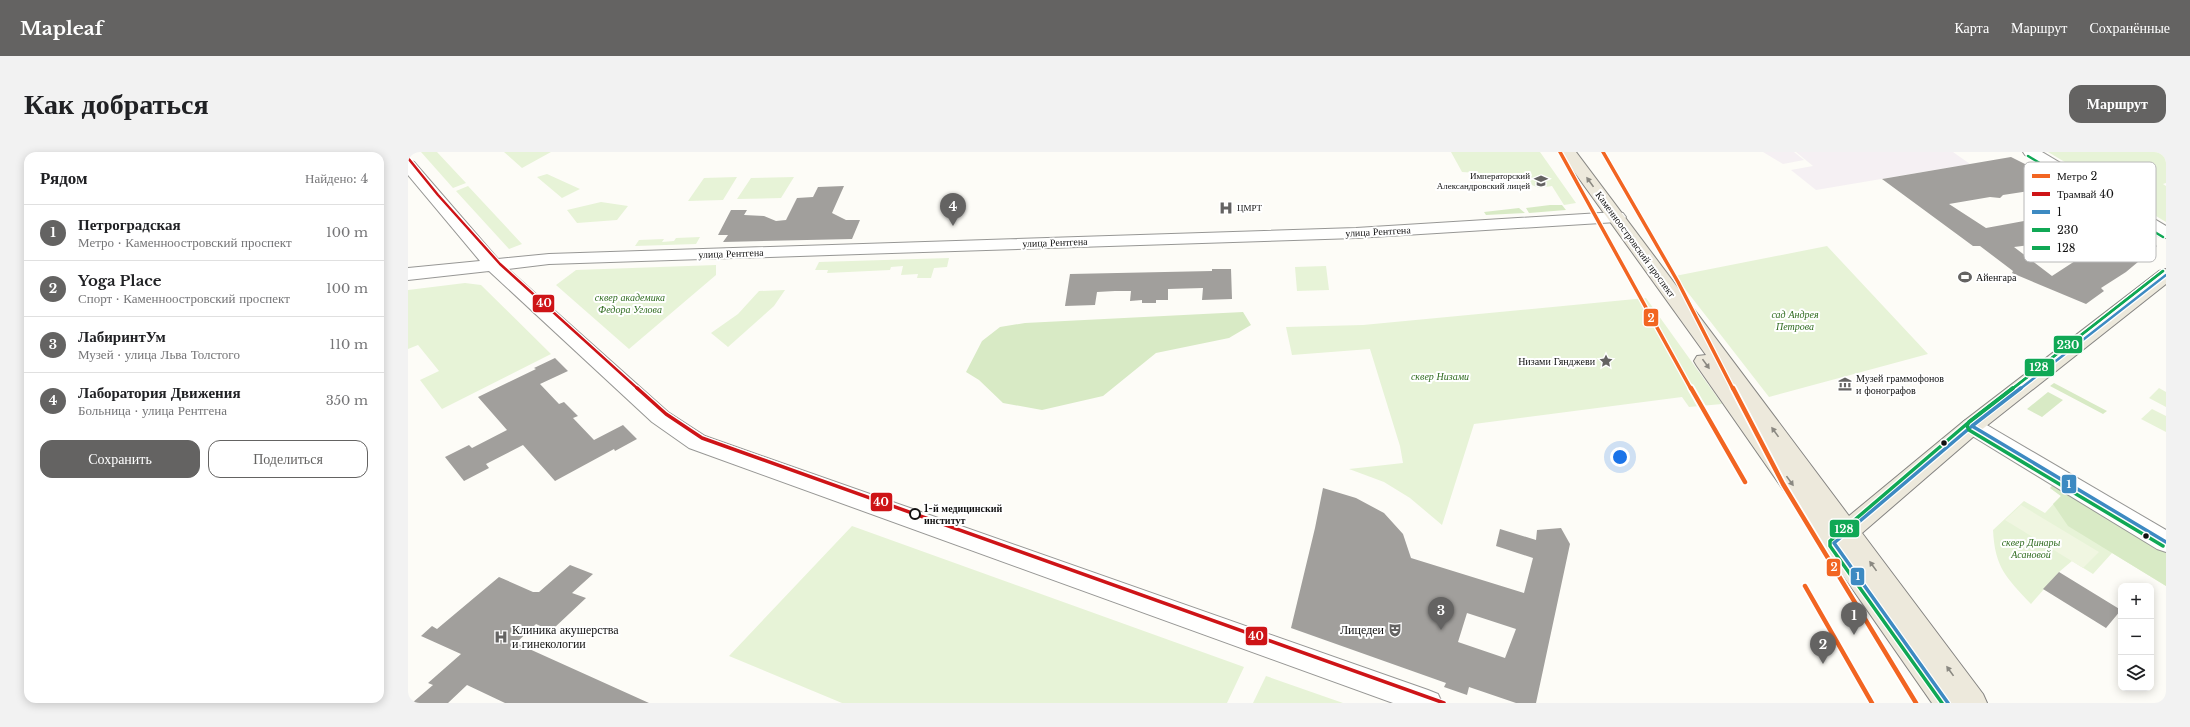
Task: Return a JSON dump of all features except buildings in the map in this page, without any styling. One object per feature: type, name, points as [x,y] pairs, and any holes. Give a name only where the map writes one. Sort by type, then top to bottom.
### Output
[{"type":"main road","name":"Каменноостровский проспект","points":[[1554,152],[1609,218],[1841,537],[1973,703]]},
{"type":"main road","name":"Каменноостровский проспект","points":[[1568,152],[1609,218]]},
{"type":"main road","points":[[1841,537],[1972,426],[2165,277]]},
{"type":"main road","name":"Каменноостровский проспект","points":[[1841,537],[1948,703]]},
{"type":"street","points":[[2031,152],[2048,162]]},
{"type":"street","points":[[408,165],[492,265],[660,417],[697,442],[1428,703]]},
{"type":"street","name":"улица Рентгена","points":[[408,274],[550,259],[1371,232],[1609,218]]},
{"type":"street","points":[[2156,227],[2166,233]]},
{"type":"street","name":"улица Рентгена","points":[[408,265],[447,260],[485,262],[492,265]]},
{"type":"street","points":[[1972,426],[2166,542]]},
{"type":"shaded area","points":[[1763,152],[1794,152],[1804,160],[1783,164]]},
{"type":"shaded area","points":[[1796,152],[1953,152],[1970,164],[1816,190],[1791,170],[1813,166]]},
{"type":"green space","points":[[421,152],[437,152],[466,183],[453,188]]},
{"type":"green space","points":[[504,152],[551,152],[522,168]]},
{"type":"green space","points":[[1451,152],[1540,152],[1576,203],[1564,205],[1552,186],[1539,188],[1508,175],[1462,172]]},
{"type":"green space","points":[[2048,152],[2166,152],[2166,183],[2163,184],[2166,186],[2166,222],[2156,216],[2156,162],[2065,162]]},
{"type":"green space","points":[[547,174],[580,189],[562,198],[537,177]]},
{"type":"green space","points":[[737,177],[723,200],[688,201],[704,178]]},
{"type":"green space","points":[[794,177],[781,198],[737,199],[751,178]]},
{"type":"green space","points":[[468,186],[522,244],[509,249],[456,191]]},
{"type":"green space","points":[[601,202],[628,206],[617,220],[577,223],[567,210]]},
{"type":"green space","points":[[1562,205],[1566,210],[1529,213],[1526,208]]},
{"type":"green space","points":[[1519,208],[1525,213],[1486,215],[1484,212]]},
{"type":"green space","points":[[700,237],[696,244],[635,246],[639,240],[664,239],[662,242],[674,241],[676,238]]},
{"type":"green space","name":"сад Андрея Петрова","points":[[1827,246],[1928,354],[1769,397],[1675,276]]},
{"type":"green space","points":[[949,258],[947,267],[934,268],[931,278],[917,278],[918,274],[901,275],[903,266],[891,267],[890,270],[827,273],[828,270],[815,270],[819,262]]},
{"type":"green space","name":"сквер академика Федора Углова","points":[[716,265],[716,275],[629,349],[556,285],[576,270]]},
{"type":"green space","points":[[1326,266],[1329,290],[1297,291],[1295,267]]},
{"type":"green space","points":[[465,283],[481,285],[551,354],[442,409],[420,380],[439,371],[418,345],[408,349],[408,290]]},
{"type":"green space","points":[[785,290],[774,306],[728,347],[711,333],[738,314],[759,291]]},
{"type":"green space","name":"сквер Низами","points":[[1646,298],[1722,404],[1689,407],[1682,397],[1474,424],[1442,525],[1410,498],[1384,482],[1349,469],[1403,463],[1400,446],[1370,349],[1292,355],[1286,327],[1363,325]]},
{"type":"green space","points":[[1243,312],[1251,325],[1229,338],[1156,353],[1103,396],[1042,410],[1003,403],[979,380],[966,372],[982,341],[1000,327],[1025,323]]},
{"type":"green space","points":[[2054,383],[2107,411],[2103,414],[2050,386]]},
{"type":"green space","points":[[2159,388],[2166,392],[2166,407],[2149,398]]},
{"type":"green space","points":[[2048,392],[2063,400],[2042,417],[2027,409]]},
{"type":"green space","points":[[2152,409],[2166,416],[2166,432],[2141,419]]},
{"type":"green space","name":"сквер Динары Асановой","points":[[2053,485],[2166,553],[2166,586],[2112,553],[2093,574],[2072,561],[2059,572],[2031,604],[2003,571],[1996,554],[1993,530],[2024,501],[2045,513],[2061,496],[2050,488]]},
{"type":"green space","points":[[2053,485],[2166,553],[2166,586],[2068,526],[2053,504],[2061,496],[2050,488]]},
{"type":"green space","points":[[2021,505],[2099,552],[2083,568],[2005,520]]},
{"type":"green space","points":[[852,526],[1244,667],[1227,703],[842,703],[729,656]]},
{"type":"green space","points":[[1266,676],[1343,703],[1253,703]]},
{"type":"metro line","name":"2","points":[[1560,152],[1662,338],[1745,482]]},
{"type":"metro line","name":"2","points":[[1603,152],[1678,282],[1783,484],[1916,703]]},
{"type":"metro line","name":"2","points":[[1805,586],[1872,703]]},
{"type":"tram line","name":"40","points":[[408,158],[438,195],[500,264],[666,414],[702,438],[1444,703]]},
{"type":"transit line","name":"230","points":[[2028,156],[2038,162]]},
{"type":"transit line","name":"230","points":[[2156,233],[2163,237]]},
{"type":"transit line","name":"230","points":[[2163,271],[1969,422],[1967,426],[1969,430],[2163,546]]},
{"type":"transit line","name":"128","points":[[1942,703],[1830,546],[1830,541],[1969,422],[2163,271]]},
{"type":"transit line","name":"1","points":[[1948,703],[1834,543],[1972,426],[2166,275]]},
{"type":"transit line","name":"1","points":[[1972,426],[2166,542]]},
{"type":"place","name":"Императорский Александровский лицей","points":[[1541,181]]},
{"type":"place","name":"ЦМРТ","points":[[1226,208]]},
{"type":"place","name":"Лаборатория Движения","points":[[953,226]]},
{"type":"place","name":"Айенгара","points":[[1965,277]]},
{"type":"place","name":"Низами Гянджеви","points":[[1606,361]]},
{"type":"place","name":"Музей граммофонов и фонографов","points":[[1845,384]]},
{"type":"place","name":"1-й медицинский институт","points":[[915,514]]},
{"type":"place","name":"Лицедеи","points":[[1395,630]]},
{"type":"place","name":"ЛабиринтУм","points":[[1441,630]]},
{"type":"place","name":"Петроградская","points":[[1854,635]]},
{"type":"place","name":"Клиника акушерства и гинекологии","points":[[501,637]]},
{"type":"place","name":"Yoga Place","points":[[1823,664]]}]
